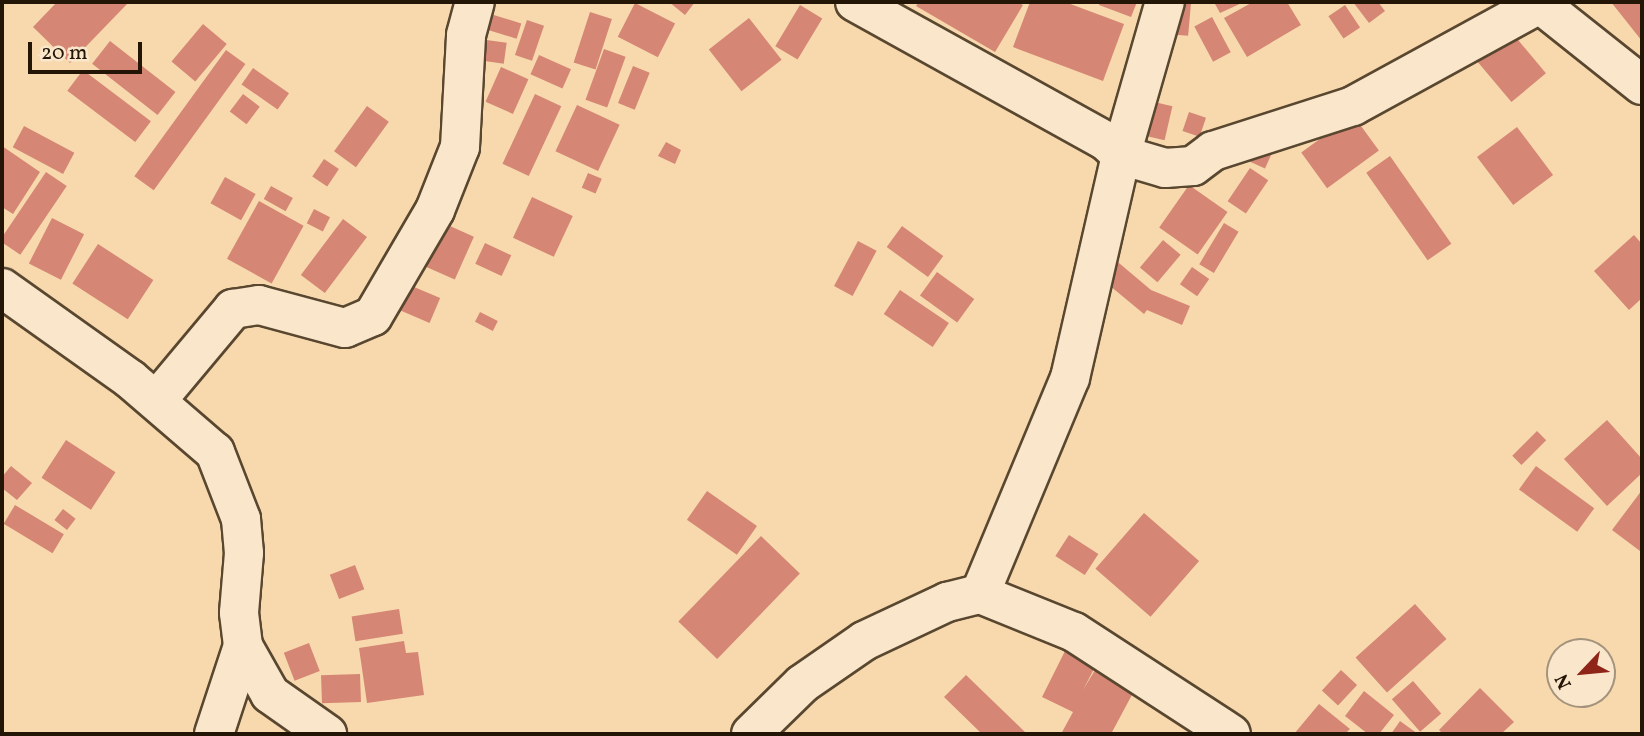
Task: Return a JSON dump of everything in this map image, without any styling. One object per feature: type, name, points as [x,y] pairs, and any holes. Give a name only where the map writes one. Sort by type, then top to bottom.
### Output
[{"type":"street","points":[[157,400],[233,309],[259,305],[345,328],[373,316],[435,210],[460,147],[466,36],[475,2]]},
{"type":"street","points":[[855,2],[1106,141],[1121,155],[1165,168],[1193,166],[1213,151],[1353,106],[1542,3],[1642,85]]},
{"type":"street","points":[[980,594],[1070,378],[1121,155],[1165,2]]},
{"type":"street","points":[[2,288],[157,400],[215,452],[231,486],[244,553],[239,613],[243,646],[270,694],[327,734]]},
{"type":"street","points":[[751,734],[802,684],[864,641],[947,602],[980,594],[1074,632],[1231,734]]},
{"type":"street","points":[[214,734],[243,646]]},
{"type":"building","points":[[57,2],[129,2],[70,63],[33,27]]},
{"type":"building","points":[[669,2],[695,2],[685,15]]},
{"type":"building","points":[[919,2],[1017,2],[1023,5],[995,52],[916,6]]},
{"type":"building","points":[[1030,2],[1065,2],[1124,24],[1103,81],[1013,47]]},
{"type":"building","points":[[1100,2],[1137,2],[1131,17],[1099,5]]},
{"type":"building","points":[[1169,2],[1191,4],[1188,36],[1166,34]]},
{"type":"building","points":[[1214,2],[1244,2],[1220,13]]},
{"type":"building","points":[[1253,2],[1287,2],[1301,25],[1247,57],[1224,18]]},
{"type":"building","points":[[1353,2],[1378,2],[1385,11],[1369,23]]},
{"type":"building","points":[[1611,2],[1642,2],[1642,41]]},
{"type":"building","points":[[635,3],[675,23],[658,57],[618,37]]},
{"type":"building","points":[[800,5],[822,18],[798,60],[775,46]]},
{"type":"building","points":[[1345,5],[1360,27],[1344,39],[1328,16]]},
{"type":"building","points":[[484,12],[521,23],[517,39],[479,27]]},
{"type":"building","points":[[590,12],[612,19],[595,70],[574,62]]},
{"type":"building","points":[[1212,17],[1231,52],[1213,62],[1194,26]]},
{"type":"building","points":[[749,18],[782,60],[741,91],[709,49]]},
{"type":"building","points":[[527,20],[544,26],[532,61],[515,55]]},
{"type":"building","points":[[203,24],[227,44],[195,81],[172,62]]},
{"type":"building","points":[[1508,28],[1546,73],[1511,102],[1474,57]]},
{"type":"building","points":[[472,38],[507,43],[504,64],[469,59]]},
{"type":"building","points":[[110,41],[175,92],[158,115],[92,64]]},
{"type":"building","points":[[604,49],[626,57],[607,108],[586,100]]},
{"type":"building","points":[[226,50],[245,64],[154,190],[134,176]]},
{"type":"building","points":[[539,55],[571,69],[562,88],[530,74]]},
{"type":"building","points":[[633,66],[650,73],[635,110],[618,103]]},
{"type":"building","points":[[501,67],[528,79],[513,114],[486,102]]},
{"type":"building","points":[[253,68],[289,93],[278,110],[242,84]]},
{"type":"building","points":[[83,70],[151,121],[135,142],[67,91]]},
{"type":"building","points":[[243,94],[260,107],[247,124],[230,112]]},
{"type":"building","points":[[535,94],[561,106],[529,176],[502,164]]},
{"type":"building","points":[[1150,101],[1172,106],[1165,140],[1142,135]]},
{"type":"building","points":[[577,105],[620,125],[598,171],[555,151]]},
{"type":"building","points":[[367,106],[389,122],[356,167],[334,151]]},
{"type":"building","points":[[1189,112],[1206,118],[1200,137],[1182,131]]},
{"type":"building","points":[[1353,115],[1379,151],[1327,188],[1301,153]]},
{"type":"building","points":[[24,126],[74,153],[63,174],[13,147]]},
{"type":"building","points":[[1517,127],[1553,175],[1513,205],[1477,157]]},
{"type":"building","points":[[666,142],[681,150],[675,164],[658,156]]},
{"type":"building","points":[[2,146],[40,172],[13,214],[2,207]]},
{"type":"building","points":[[1256,147],[1272,154],[1265,169],[1249,162]]},
{"type":"building","points":[[1390,156],[1451,244],[1428,260],[1366,173]]},
{"type":"building","points":[[324,159],[339,169],[327,186],[312,176]]},
{"type":"building","points":[[1250,168],[1268,180],[1246,213],[1228,201]]},
{"type":"building","points":[[46,172],[67,186],[20,255],[2,242],[2,237]]},
{"type":"building","points":[[588,173],[602,179],[596,194],[582,188]]},
{"type":"building","points":[[225,177],[256,194],[241,220],[210,203]]},
{"type":"building","points":[[1189,185],[1228,212],[1198,255],[1159,228]]},
{"type":"building","points":[[271,186],[293,198],[286,211],[264,199]]},
{"type":"building","points":[[532,197],[573,216],[554,257],[513,238]]},
{"type":"building","points":[[259,201],[304,226],[272,283],[227,259]]},
{"type":"building","points":[[314,209],[330,217],[323,231],[307,223]]},
{"type":"building","points":[[52,218],[84,234],[61,280],[29,263]]},
{"type":"building","points":[[343,219],[367,237],[325,293],[301,275]]},
{"type":"building","points":[[441,222],[474,237],[455,280],[422,265]]},
{"type":"building","points":[[1224,223],[1239,232],[1214,273],[1199,264]]},
{"type":"building","points":[[902,226],[943,256],[928,277],[887,247]]},
{"type":"building","points":[[1634,235],[1642,244],[1642,298],[1629,310],[1594,271]]},
{"type":"building","points":[[1163,240],[1181,255],[1157,282],[1140,268]]},
{"type":"building","points":[[858,241],[877,251],[853,296],[834,286]]},
{"type":"building","points":[[485,243],[511,255],[502,276],[475,264]]},
{"type":"building","points":[[98,244],[153,280],[128,319],[72,283]]},
{"type":"building","points":[[1113,258],[1151,290],[1190,306],[1182,325],[1147,310],[1144,314],[1098,276]]},
{"type":"building","points":[[1192,267],[1209,279],[1197,296],[1180,284]]},
{"type":"building","points":[[937,272],[974,299],[957,322],[920,295]]},
{"type":"building","points":[[407,284],[440,298],[430,323],[396,309]]},
{"type":"building","points":[[900,290],[949,323],[933,347],[884,314]]},
{"type":"building","points":[[480,312],[498,321],[493,331],[475,322]]},
{"type":"building","points":[[1607,420],[1642,459],[1642,473],[1607,506],[1564,459]]},
{"type":"building","points":[[1537,431],[1546,440],[1521,465],[1512,456]]},
{"type":"building","points":[[66,440],[115,472],[91,510],[41,478]]},
{"type":"building","points":[[11,466],[32,483],[17,500],[2,488],[2,477]]},
{"type":"building","points":[[1536,466],[1594,508],[1577,532],[1519,489]]},
{"type":"building","points":[[1642,490],[1642,548],[1640,551],[1612,530]]},
{"type":"building","points":[[707,491],[757,526],[737,555],[687,520]]},
{"type":"building","points":[[15,505],[64,534],[53,553],[4,524]]},
{"type":"building","points":[[63,509],[76,519],[67,530],[54,520]]},
{"type":"building","points":[[1144,513],[1199,561],[1151,617],[1095,569]]},
{"type":"building","points":[[1069,535],[1098,554],[1085,575],[1055,556]]},
{"type":"building","points":[[761,536],[800,574],[717,659],[678,622]]},
{"type":"building","points":[[355,565],[364,589],[339,599],[330,575]]},
{"type":"building","points":[[1415,604],[1446,639],[1387,692],[1356,658]]},
{"type":"building","points":[[399,609],[403,634],[356,641],[352,617]]},
{"type":"building","points":[[404,641],[406,653],[418,652],[424,695],[367,703],[359,648]]},
{"type":"building","points":[[309,643],[320,671],[295,681],[284,653]]},
{"type":"building","points":[[1065,651],[1096,665],[1083,690],[1095,670],[1134,691],[1111,734],[1061,734],[1073,712],[1042,697]]},
{"type":"building","points":[[1341,670],[1357,685],[1338,705],[1322,690]]},
{"type":"building","points":[[360,674],[361,702],[322,703],[321,675]]},
{"type":"building","points":[[966,675],[1027,734],[982,734],[944,697]]},
{"type":"building","points":[[1413,681],[1441,713],[1420,732],[1392,699]]},
{"type":"building","points":[[1480,688],[1514,722],[1501,734],[1443,734],[1439,730]]},
{"type":"building","points":[[1364,691],[1394,715],[1379,734],[1368,734],[1345,716]]},
{"type":"building","points":[[1319,704],[1350,729],[1345,734],[1294,734]]},
{"type":"building","points":[[1400,721],[1418,734],[1391,734]]}]
